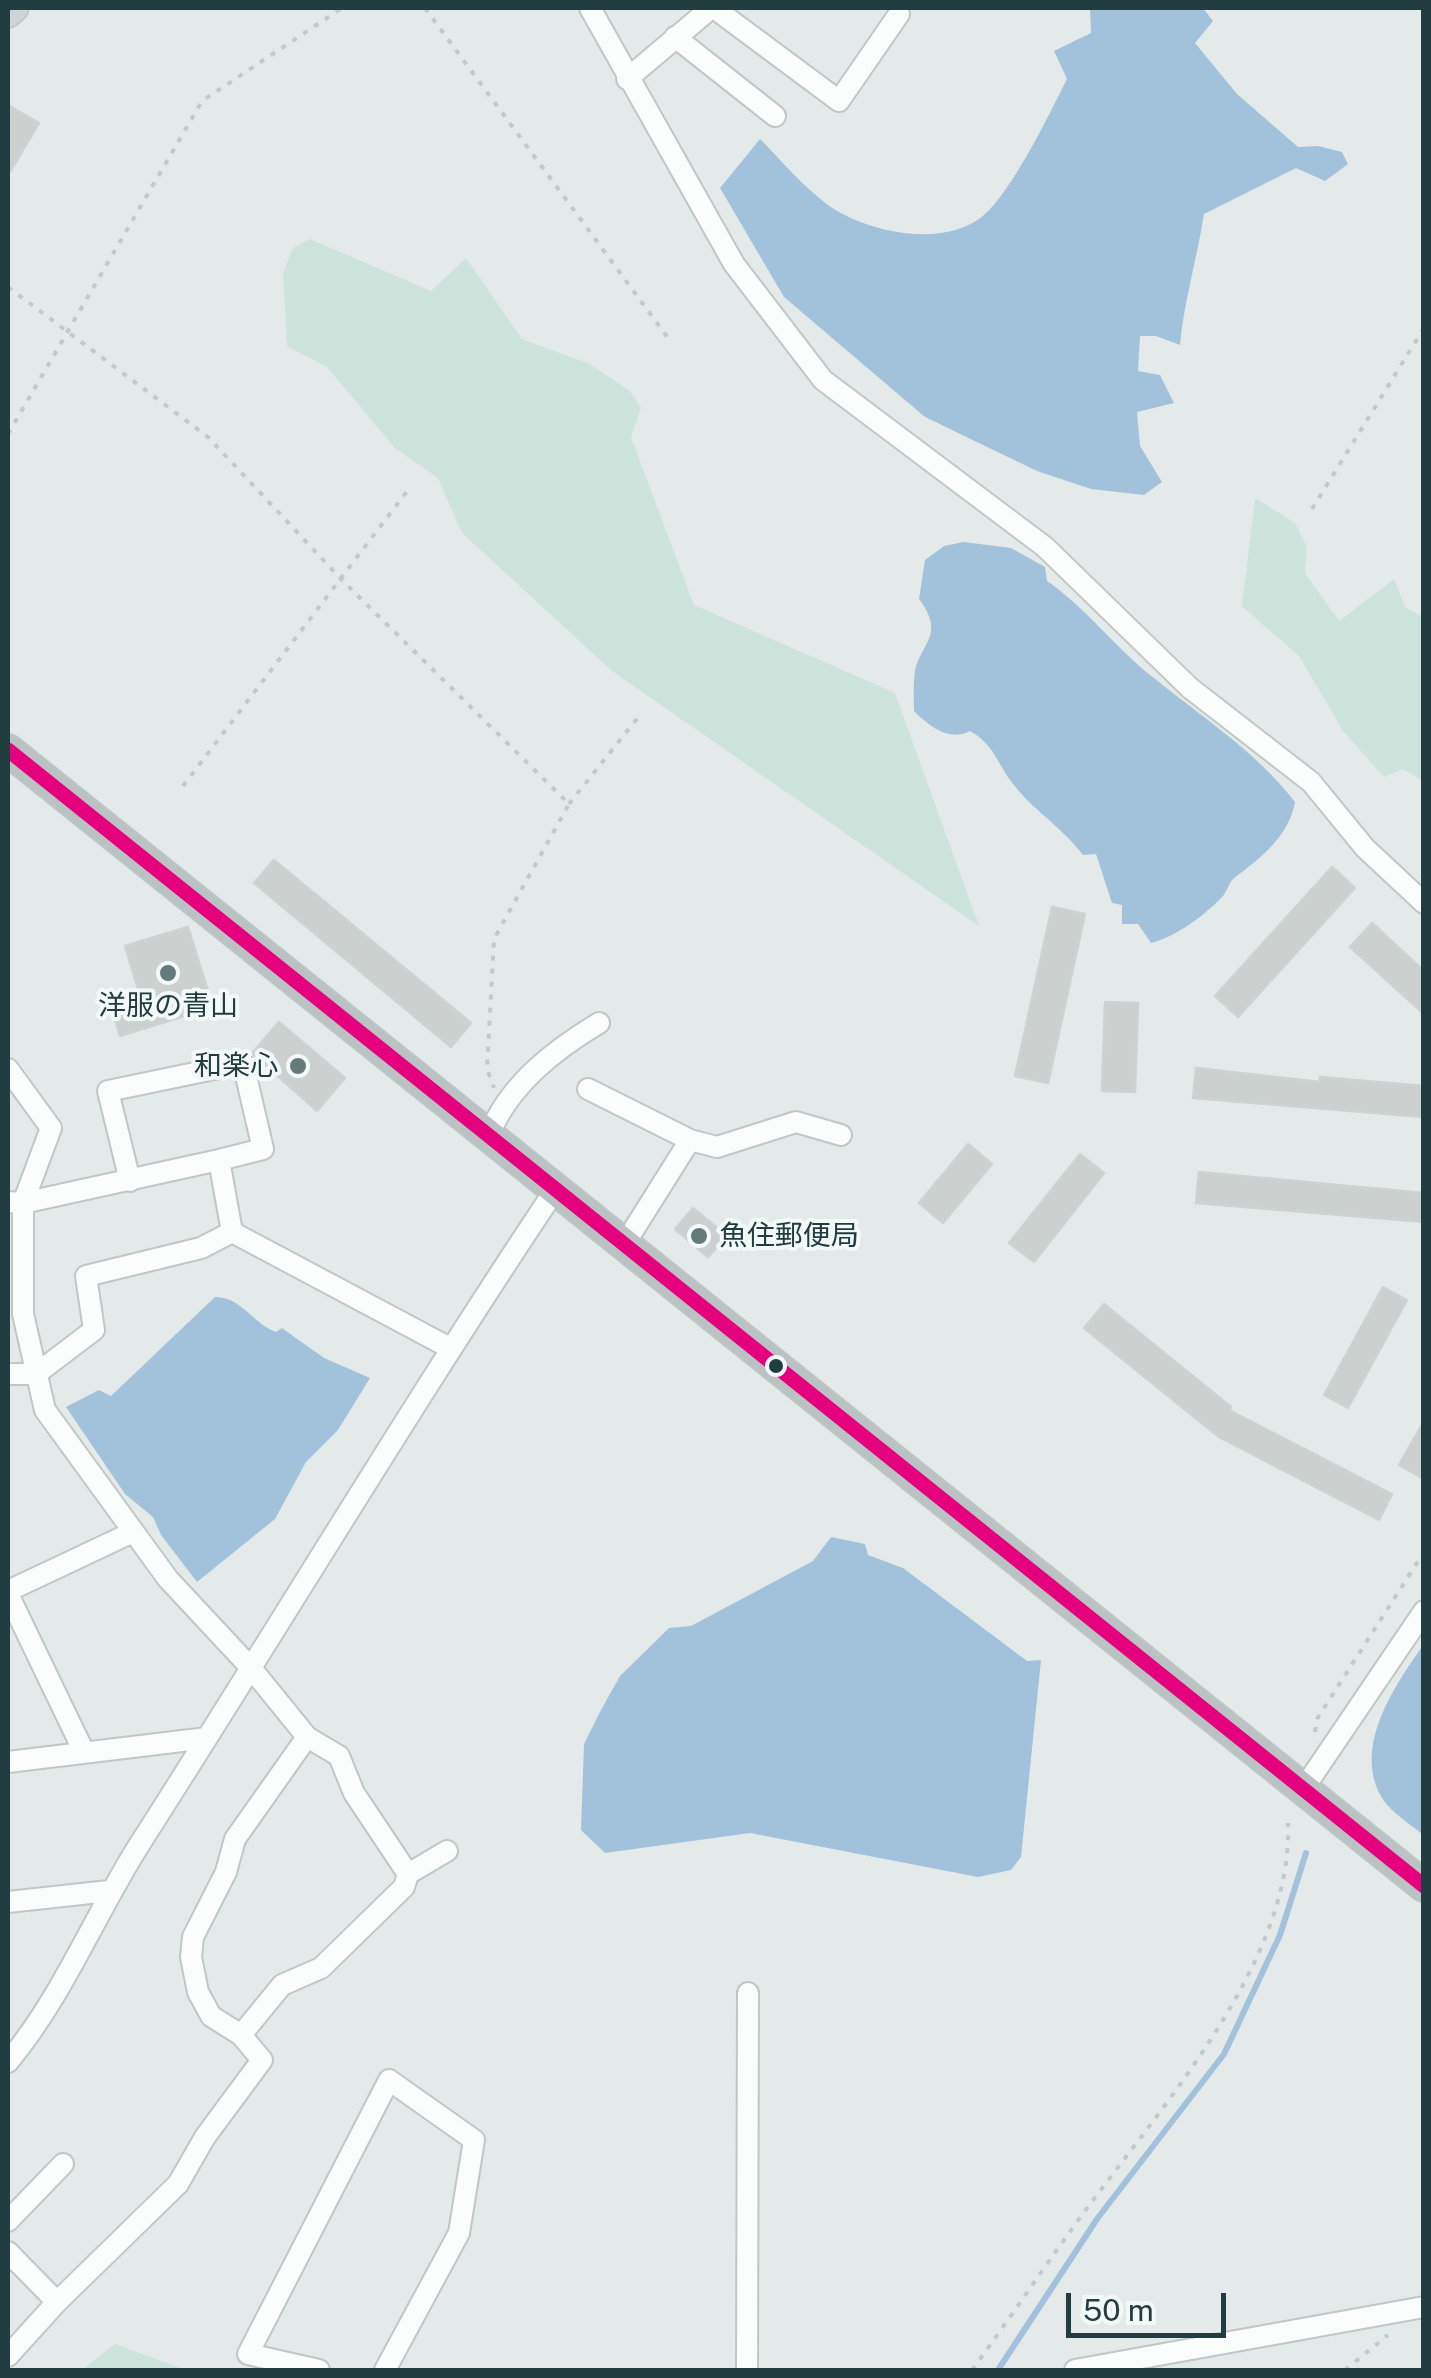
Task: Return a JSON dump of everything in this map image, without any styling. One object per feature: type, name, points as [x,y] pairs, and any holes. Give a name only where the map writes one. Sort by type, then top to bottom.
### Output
[{"type":"highway","points":[[8,750],[1424,1886]]},
{"type":"main road","points":[[8,13],[14,8]]},
{"type":"street","points":[[590,8],[734,264],[823,380],[1045,547],[1190,688],[1311,782],[1364,848],[1424,904]]},
{"type":"street","points":[[627,78],[713,8],[840,101],[899,14]]},
{"type":"street","points":[[676,37],[775,116]]},
{"type":"street","points":[[489,1135],[500,1106],[562,1045],[599,1023]]},
{"type":"street","points":[[15,1202],[130,1181],[263,1149],[243,1063],[108,1091],[130,1181]]},
{"type":"street","points":[[8,1069],[50,1128],[15,1202],[23,1314],[45,1410],[168,1579],[251,1668],[307,1737],[338,1756],[354,1793],[408,1874]]},
{"type":"street","points":[[588,1089],[690,1140],[717,1147],[796,1122],[841,1135]]},
{"type":"street","points":[[624,1245],[690,1140]]},
{"type":"street","points":[[219,1160],[232,1232]]},
{"type":"street","points":[[8,2062],[48,2004],[110,1891],[450,1348],[556,1190]]},
{"type":"street","points":[[232,1232],[450,1348]]},
{"type":"street","points":[[8,1374],[36,1374],[94,1330],[86,1276],[202,1248],[232,1232]]},
{"type":"street","points":[[83,1750],[8,1592],[133,1532]]},
{"type":"street","points":[[1304,1788],[1424,1611]]},
{"type":"street","points":[[8,2356],[57,2302],[178,2184],[205,2137],[262,2060],[240,2034],[211,2016],[198,1992],[191,1958],[193,1937],[226,1872],[235,1839],[307,1737]]},
{"type":"street","points":[[8,1762],[207,1738]]},
{"type":"street","points":[[240,2034],[282,1985],[320,1968],[404,1887],[408,1874],[446,1851]]},
{"type":"street","points":[[8,1902],[110,1891]]},
{"type":"street","points":[[747,2370],[748,1993]]},
{"type":"street","points":[[318,2370],[248,2354],[388,2080],[474,2140],[460,2234],[386,2370]]},
{"type":"street","points":[[8,2221],[62,2164]]},
{"type":"street","points":[[8,2252],[57,2302]]},
{"type":"street","points":[[1075,2370],[1422,2307]]},
{"type":"path","points":[[8,434],[202,102],[342,8]]},
{"type":"path","points":[[425,8],[671,342]]},
{"type":"path","points":[[8,286],[208,437],[341,579],[569,804]]},
{"type":"path","points":[[1312,508],[1424,328]]},
{"type":"path","points":[[183,786],[408,490]]},
{"type":"path","points":[[500,1106],[486,1069],[494,939],[569,804],[640,715]]},
{"type":"path","points":[[1314,1735],[1317,1719],[1424,1552]]},
{"type":"path","points":[[972,2370],[1186,2077],[1263,1945],[1290,1862],[1288,1823]]},
{"type":"path","points":[[1345,2370],[1422,2307]]},
{"type":"green space","points":[[310,239],[431,291],[466,258],[522,339],[590,364],[630,391],[641,408],[631,437],[694,605],[895,693],[979,926],[612,671],[462,533],[438,478],[395,448],[327,367],[287,346],[283,273],[293,248]]},
{"type":"green space","points":[[1255,498],[1295,523],[1307,547],[1305,573],[1339,621],[1394,579],[1405,607],[1423,617],[1423,781],[1403,769],[1384,777],[1343,731],[1299,656],[1242,606]]},
{"type":"green space","points":[[115,2344],[186,2370],[82,2370]]},
{"type":"water","points":[[1090,8],[1203,8],[1213,21],[1195,43],[1237,94],[1298,147],[1318,146],[1342,152],[1348,164],[1325,181],[1296,168],[1204,214],[1180,345],[1156,336],[1140,336],[1138,371],[1160,375],[1174,403],[1137,412],[1140,446],[1162,482],[1144,495],[1091,489],[1037,471],[925,417],[784,297],[720,188],[760,139],[818,197],[855,220],[912,234],[951,231],[969,225],[995,204],[1030,151],[1067,79],[1054,51],[1091,33]]},
{"type":"water","points":[[964,542],[1011,548],[1045,567],[1047,581],[1150,675],[1245,750],[1295,802],[1287,825],[1272,845],[1232,880],[1215,904],[1179,931],[1151,943],[1138,924],[1122,924],[1122,905],[1112,903],[1096,854],[1083,855],[1027,800],[977,735],[970,731],[954,735],[940,731],[914,711],[915,671],[931,630],[927,611],[919,599],[925,560],[944,546]]},
{"type":"water","points":[[215,1297],[233,1301],[268,1328],[276,1332],[282,1328],[324,1358],[370,1378],[338,1430],[306,1462],[275,1519],[197,1582],[161,1535],[153,1517],[125,1494],[66,1407],[99,1390],[111,1396]]},
{"type":"water","points":[[831,1537],[865,1544],[868,1555],[903,1568],[1027,1661],[1041,1660],[1021,1857],[1011,1870],[978,1877],[750,1833],[605,1853],[581,1830],[584,1744],[620,1676],[669,1628],[691,1626],[813,1561]]},
{"type":"water","points":[[1423,1645],[1423,1835],[1382,1798],[1372,1758],[1381,1717]]},
{"type":"building","points":[[8,105],[39,123],[8,175]]},
{"type":"building","points":[[274,860],[471,1023],[451,1047],[254,883]]},
{"type":"building","points":[[1332,867],[1355,888],[1238,1017],[1215,996]]},
{"type":"building","points":[[1052,907],[1085,914],[1048,1083],[1015,1076]]},
{"type":"building","points":[[1372,923],[1424,971],[1424,1014],[1350,947]]},
{"type":"building","name":"洋服の青山","points":[[188,927],[213,1007],[120,1036],[112,1008],[141,999],[125,946]]},
{"type":"building","points":[[1105,1002],[1138,1003],[1135,1092],[1102,1091]]},
{"type":"building","name":"和楽心","points":[[279,1022],[345,1078],[317,1111],[252,1053]]},
{"type":"building","points":[[1196,1068],[1320,1082],[1320,1077],[1424,1086],[1424,1117],[1193,1098]]},
{"type":"building","points":[[968,1144],[992,1164],[943,1223],[919,1203]]},
{"type":"building","points":[[1080,1154],[1104,1173],[1034,1262],[1009,1243]]},
{"type":"building","points":[[1199,1172],[1424,1193],[1424,1222],[1196,1203]]},
{"type":"building","points":[[693,1208],[727,1236],[708,1257],[675,1229]]},
{"type":"building","points":[[1383,1287],[1407,1300],[1348,1408],[1324,1395]]},
{"type":"building","points":[[1104,1304],[1231,1407],[1229,1410],[1392,1494],[1379,1520],[1219,1437],[1084,1328]]},
{"type":"building","points":[[1424,1421],[1424,1479],[1399,1465]]},
{"type":"waterway","points":[[998,2370],[1097,2219],[1224,2054],[1280,1935],[1306,1853]]},
{"type":"transit line","points":[[8,750],[1424,1886]]},
{"type":"place","name":"洋服の青山","points":[[168,973]]},
{"type":"place","name":"和楽心","points":[[298,1066]]},
{"type":"place","name":"魚住郵便局","points":[[699,1236]]}]
